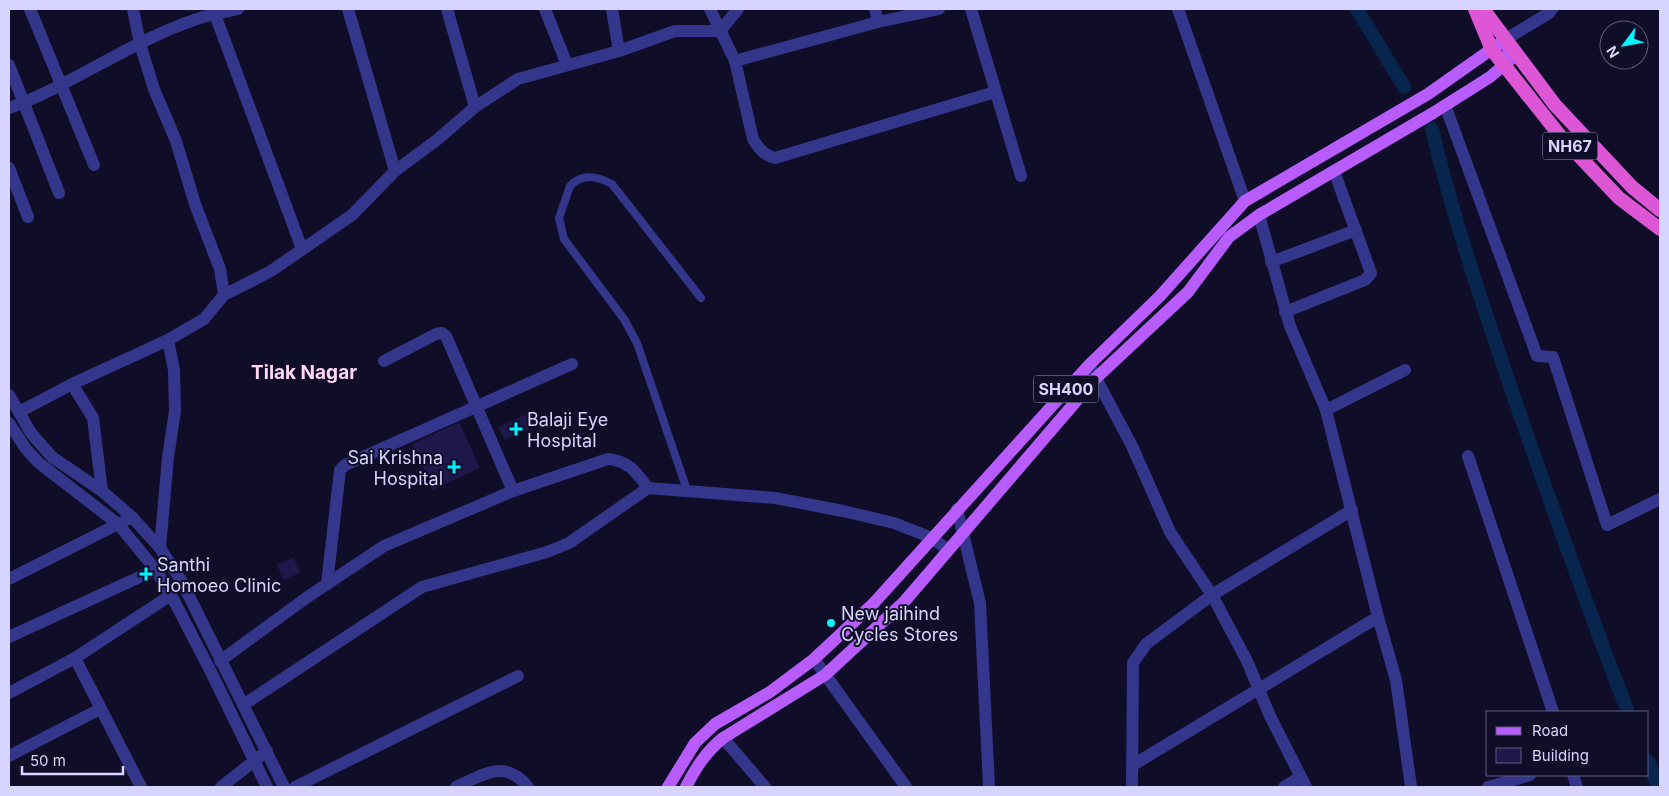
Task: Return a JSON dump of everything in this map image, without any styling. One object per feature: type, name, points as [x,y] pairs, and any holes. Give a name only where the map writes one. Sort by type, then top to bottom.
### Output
[{"type":"highway","name":"NH67","points":[[1475,9],[1492,50],[1561,137],[1619,198],[1660,229]]},
{"type":"highway","name":"NH67","points":[[1483,9],[1506,39],[1514,54],[1555,105],[1632,187],[1660,210]]},
{"type":"main road","name":"SH400","points":[[668,787],[695,743],[715,724],[770,692],[814,659],[873,604],[1089,365],[1160,296],[1245,201],[1428,94],[1506,39]]},
{"type":"main road","points":[[1504,67],[1510,60],[1506,39]]},
{"type":"main road","name":"SH400","points":[[686,787],[698,764],[709,750],[723,738],[825,675],[904,602],[1096,378],[1188,292],[1229,238],[1259,215],[1445,105],[1504,67]]},
{"type":"street","points":[[30,9],[94,165]]},
{"type":"street","points":[[132,9],[140,44],[154,89],[176,141],[195,204],[220,269],[224,295]]},
{"type":"street","points":[[9,108],[24,103],[140,44],[197,19],[214,12],[238,9]]},
{"type":"street","points":[[348,9],[395,171]]},
{"type":"street","points":[[446,9],[458,42],[475,106]]},
{"type":"street","points":[[546,9],[567,65]]},
{"type":"street","points":[[612,9],[619,51]]},
{"type":"street","points":[[710,9],[735,61],[754,139],[758,148],[767,156],[775,158],[996,92]]},
{"type":"street","points":[[720,31],[738,9]]},
{"type":"street","points":[[875,9],[878,22]]},
{"type":"street","points":[[735,61],[878,22],[940,9]]},
{"type":"street","points":[[971,9],[1020,176]]},
{"type":"street","points":[[1178,9],[1245,201]]},
{"type":"street","points":[[1506,39],[1549,10]]},
{"type":"street","points":[[214,12],[302,249]]},
{"type":"street","points":[[19,412],[72,384],[168,340],[204,319],[224,295],[270,271],[352,215],[395,171],[438,139],[475,106],[518,79],[619,51],[676,31],[720,31]]},
{"type":"street","points":[[9,65],[59,193]]},
{"type":"street","points":[[1445,105],[1537,356],[1552,357],[1608,525],[1660,499]]},
{"type":"street","points":[[9,168],[28,218]]},
{"type":"street","points":[[1285,312],[1369,277],[1371,273],[1334,171]]},
{"type":"street","points":[[1259,215],[1285,312],[1294,338],[1326,410],[1378,617],[1396,680],[1412,787]]},
{"type":"street","points":[[1271,262],[1356,230]]},
{"type":"street","points":[[384,361],[436,334],[442,333],[446,336],[513,490]]},
{"type":"street","points":[[160,548],[168,457],[175,411],[174,370],[168,340]]},
{"type":"street","points":[[327,584],[340,470],[345,465],[572,364]]},
{"type":"street","points":[[1089,365],[1132,446],[1170,532],[1212,595],[1303,782],[1284,787]]},
{"type":"street","points":[[1326,410],[1405,370]]},
{"type":"street","points":[[72,384],[93,418],[102,491]]},
{"type":"street","points":[[9,395],[31,433],[52,458],[102,491],[132,517],[160,548],[182,582],[284,787]]},
{"type":"street","points":[[9,423],[26,449],[39,464],[118,524],[155,569],[171,595],[267,787]]},
{"type":"street","points":[[1468,456],[1553,711]]},
{"type":"street","points":[[220,661],[327,584],[384,546],[513,490],[608,459],[617,460],[631,466],[648,488]]},
{"type":"street","points":[[243,705],[422,587],[434,582],[548,552],[569,543],[648,488],[775,498],[814,505],[894,522],[932,538],[948,550]]},
{"type":"street","points":[[957,510],[964,532],[980,603],[989,787]]},
{"type":"street","points":[[1132,787],[1133,664],[1146,644],[1212,595],[1352,510]]},
{"type":"street","points":[[9,579],[132,517]]},
{"type":"street","points":[[9,637],[170,563]]},
{"type":"street","points":[[9,693],[75,658],[171,595]]},
{"type":"street","points":[[1133,765],[1378,617]]},
{"type":"street","points":[[75,658],[139,786]]},
{"type":"street","points":[[814,659],[906,787]]},
{"type":"street","points":[[295,787],[518,676]]},
{"type":"street","points":[[9,756],[100,709]]},
{"type":"street","points":[[723,738],[765,787]]},
{"type":"street","points":[[221,787],[267,751]]},
{"type":"street","points":[[456,787],[501,770],[510,771],[528,787]]},
{"type":"street","points":[[1488,787],[1524,780]]},
{"type":"lane","points":[[687,490],[637,343],[624,319],[564,239],[559,218],[570,186],[585,176],[600,178],[612,184],[701,298]]},
{"type":"building","points":[[529,413],[535,426],[505,440],[498,427]]},
{"type":"building","points":[[459,422],[480,468],[433,490],[412,444]]},
{"type":"building","points":[[294,558],[300,573],[283,580],[277,564]]},
{"type":"waterway","points":[[1357,9],[1404,87]]},
{"type":"waterway","points":[[1432,129],[1460,233],[1493,335],[1570,558],[1628,711]]},
{"type":"waterway","points":[[1649,764],[1658,787]]},
{"type":"place","name":"Balaji Eye Hospital","points":[[516,429]]},
{"type":"place","name":"Sai Krishna Hospital","points":[[454,467]]},
{"type":"place","name":"Santhi Homoeo Clinic","points":[[146,574]]},
{"type":"place","name":"New jaihind Cycles Stores","points":[[831,623]]},
{"type":"district","name":"Tilak Nagar","points":[[304,372]]}]
